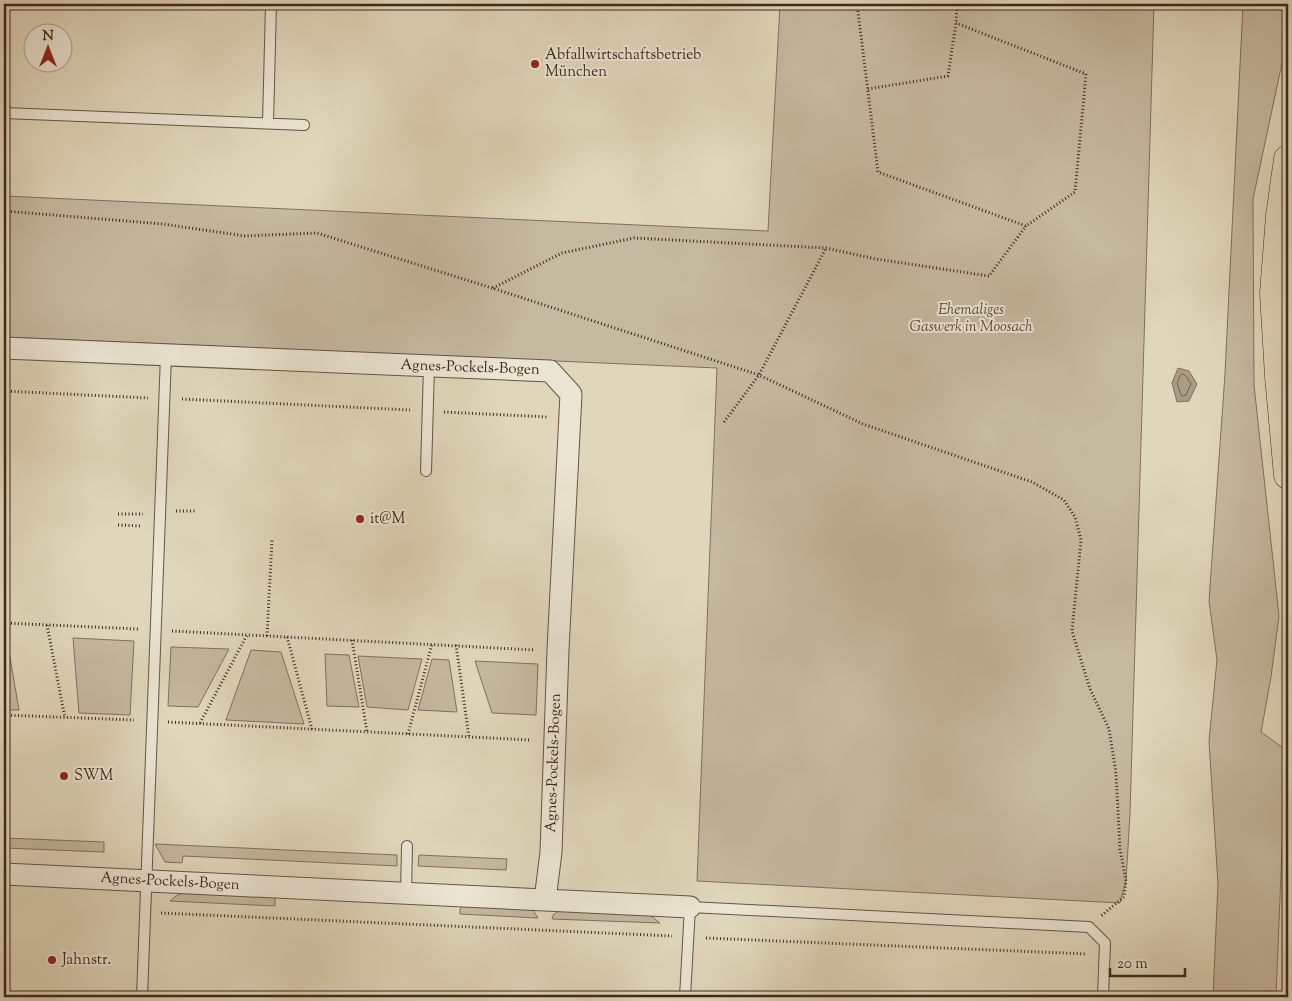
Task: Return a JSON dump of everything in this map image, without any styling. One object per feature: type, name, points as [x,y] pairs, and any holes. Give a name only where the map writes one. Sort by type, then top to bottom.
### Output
[{"type":"highway","points":[[1288,159],[1280,216],[1274,293],[1288,475]]},
{"type":"street","name":"Agnes-Pockels-Bogen","points":[[4,348],[550,372],[571,394],[558,650],[551,852],[545,900]]},
{"type":"street","name":"Agnes-Pockels-Bogen","points":[[4,874],[690,906]]},
{"type":"lane","points":[[268,123],[271,4]]},
{"type":"lane","points":[[4,113],[304,124]]},
{"type":"lane","points":[[142,997],[166,355]]},
{"type":"lane","points":[[426,471],[429,367]]},
{"type":"lane","points":[[406,893],[407,846]]},
{"type":"lane","points":[[685,997],[690,906],[1089,927],[1105,943],[1103,997]]},
{"type":"path","points":[[857,4],[878,172],[1026,226]]},
{"type":"path","points":[[868,89],[948,76],[957,4]]},
{"type":"path","points":[[492,288],[562,253],[634,238],[826,248],[876,259],[989,276],[1026,226],[1075,192],[1086,74],[956,23]]},
{"type":"path","points":[[4,211],[163,224],[245,236],[317,233],[759,375],[863,424],[1032,482],[1064,500],[1075,517],[1081,540],[1072,631],[1090,689],[1109,729],[1116,772],[1120,849],[1126,881],[1124,897],[1089,927]]},
{"type":"path","points":[[724,422],[759,375],[826,248]]},
{"type":"path","points":[[4,391],[553,417]]},
{"type":"path","points":[[118,514],[144,514]]},
{"type":"path","points":[[118,525],[143,526]]},
{"type":"path","points":[[267,636],[272,540]]},
{"type":"path","points":[[4,623],[558,650]]},
{"type":"path","points":[[47,625],[65,718]]},
{"type":"path","points":[[200,723],[247,635]]},
{"type":"path","points":[[287,637],[312,729]]},
{"type":"path","points":[[352,640],[367,732]]},
{"type":"path","points":[[408,734],[432,644]]},
{"type":"path","points":[[456,645],[469,737]]},
{"type":"path","points":[[4,715],[200,723],[554,742]]},
{"type":"path","points":[[146,912],[1105,955]]},
{"type":"green space","name":"Ehemaliges Gaswerk in Moosach","points":[[780,4],[1154,4],[1130,814],[1126,881],[1120,903],[697,881],[717,368],[4,337],[4,196],[768,231]]},
{"type":"green space","points":[[1243,4],[1288,4],[1288,35],[1253,199],[1254,385],[1279,616],[1261,732],[1286,750],[1276,997],[1213,997],[1218,884],[1209,741],[1217,660],[1209,601],[1225,374]]},
{"type":"green space","points":[[4,634],[6,634],[19,710],[4,710]]},
{"type":"green space","points":[[73,638],[134,641],[130,715],[79,713]]},
{"type":"green space","points":[[171,647],[229,649],[198,707],[168,706]]},
{"type":"green space","points":[[251,650],[281,652],[304,724],[226,720]]},
{"type":"green space","points":[[325,654],[349,655],[359,707],[327,706]]},
{"type":"green space","points":[[358,656],[422,659],[408,710],[367,707]]},
{"type":"green space","points":[[432,659],[449,660],[457,712],[418,710]]},
{"type":"green space","points":[[475,661],[538,664],[536,715],[492,713]]},
{"type":"green space","points":[[4,838],[104,842],[104,852],[4,848]]},
{"type":"green space","points":[[155,844],[397,855],[397,866],[183,856],[182,863],[165,862]]},
{"type":"green space","points":[[419,855],[507,859],[506,870],[418,866]]},
{"type":"green space","points":[[183,893],[275,895],[275,906],[170,901]]},
{"type":"green space","points":[[464,905],[533,910],[538,918],[460,914],[460,909]]},
{"type":"green space","points":[[561,909],[650,915],[660,923],[552,919],[553,915]]},
{"type":"water","points":[[1178,368],[1189,371],[1197,384],[1189,401],[1177,402],[1172,383]]},
{"type":"place","name":"Abfallwirtschaftsbetrieb München","points":[[535,64]]},
{"type":"place","name":"it@M","points":[[360,519]]},
{"type":"place","name":"SWM","points":[[64,776]]},
{"type":"place","name":"Jahnstr.","points":[[52,960]]}]
